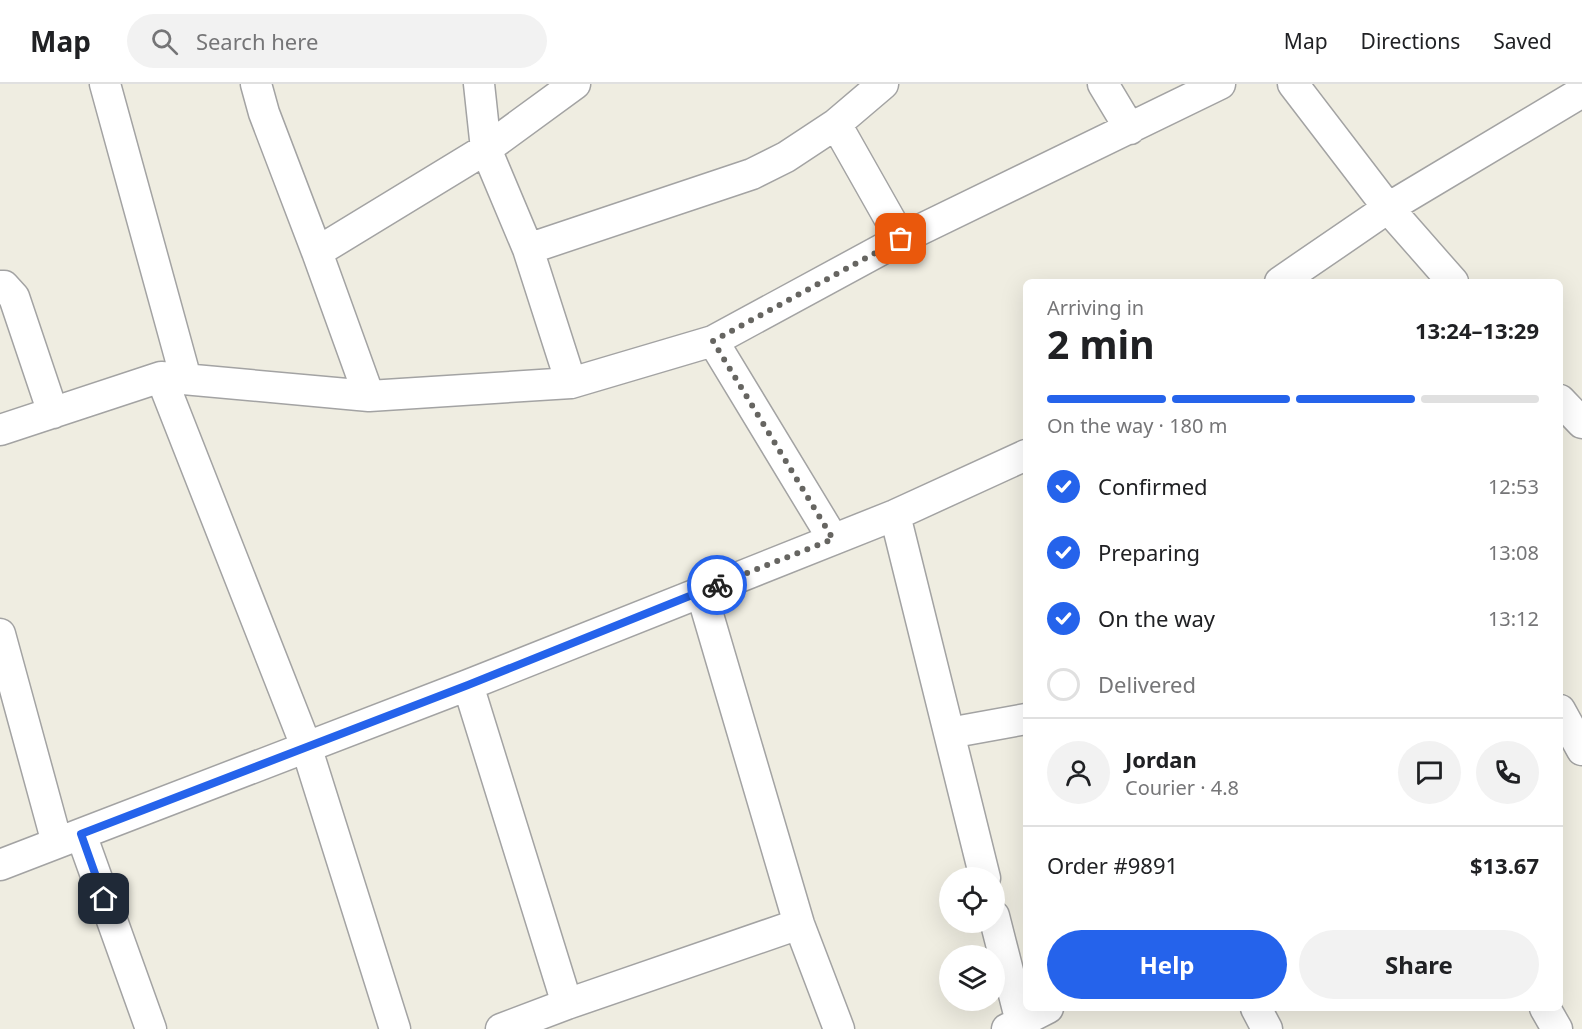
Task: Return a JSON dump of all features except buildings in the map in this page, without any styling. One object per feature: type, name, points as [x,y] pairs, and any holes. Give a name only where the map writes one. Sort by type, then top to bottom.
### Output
[{"type":"street","points":[[105,84],[173,378],[306,746],[395,1029]]},
{"type":"street","points":[[256,84],[264,113],[369,396]]},
{"type":"street","points":[[479,84],[486,149],[528,249],[571,383]]},
{"type":"street","points":[[317,252],[486,149],[575,84]]},
{"type":"street","points":[[528,249],[752,174],[786,157],[836,124],[883,84]]},
{"type":"street","points":[[1103,84],[1130,129]]},
{"type":"street","points":[[0,430],[173,378],[369,396],[571,383],[713,341],[901,239],[1220,84]]},
{"type":"street","points":[[1293,84],[1388,208],[1451,279]]},
{"type":"street","points":[[1284,279],[1388,208],[1582,92]]},
{"type":"street","points":[[836,124],[901,239]]},
{"type":"street","points":[[0,286],[4,286],[14,297],[53,413]]},
{"type":"street","points":[[713,341],[833,539]]},
{"type":"street","points":[[1563,403],[1582,423]]},
{"type":"street","points":[[0,865],[468,685],[895,515],[1023,457]]},
{"type":"street","points":[[895,515],[982,867]]},
{"type":"street","points":[[701,591],[799,924],[839,1029]]},
{"type":"street","points":[[0,634],[69,839],[151,1029]]},
{"type":"street","points":[[468,685],[567,1004]]},
{"type":"street","points":[[1563,708],[1582,698]]},
{"type":"street","points":[[1563,715],[1582,750]]},
{"type":"street","points":[[949,733],[1023,720]]},
{"type":"street","points":[[501,1029],[799,924]]},
{"type":"street","points":[[997,933],[1014,1026],[1042,1011]]},
{"type":"street","points":[[1258,1011],[1267,1029]]},
{"type":"street","points":[[1547,1011],[1557,1029]]},
{"type":"way so far","points":[[717,585],[833,539],[713,341],[901,239]]},
{"type":"route","points":[[104,899],[81,834],[468,685],[717,585]]}]
